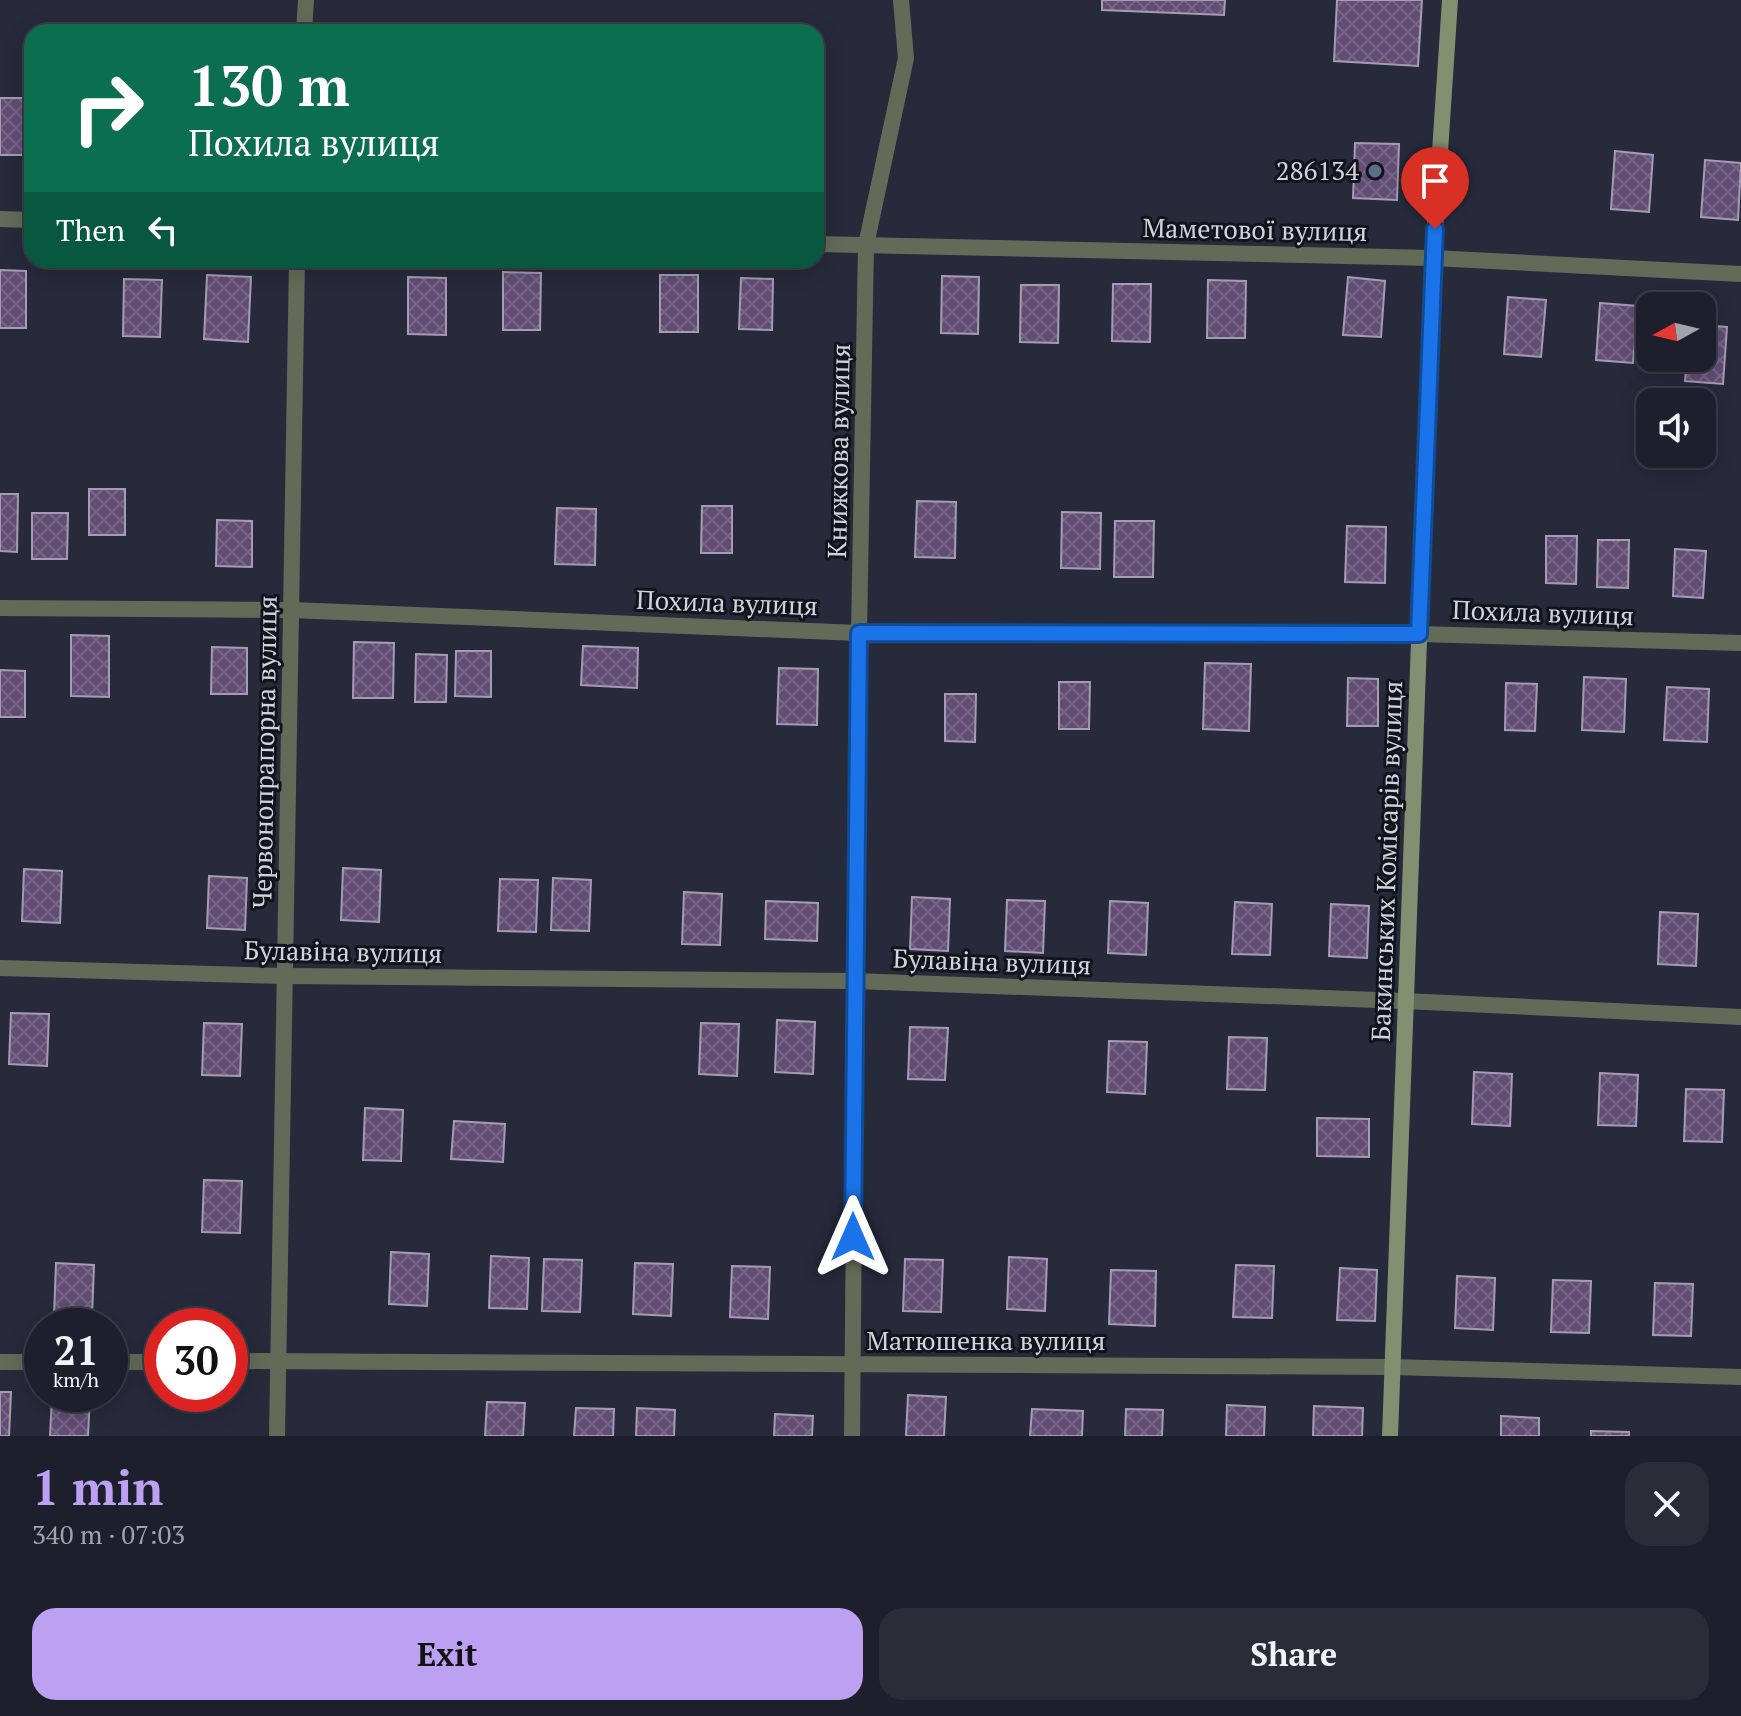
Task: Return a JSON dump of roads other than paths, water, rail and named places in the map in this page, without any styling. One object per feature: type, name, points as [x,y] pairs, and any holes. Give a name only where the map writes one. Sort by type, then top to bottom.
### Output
[{"type":"street","points":[[304,24],[306,0]]},
{"type":"street","name":"Книжкова вулиця","points":[[852,1436],[859,633],[866,245],[906,58],[901,0]]},
{"type":"street","name":"Бакинських Комісарів вулиця","points":[[1390,1436],[1433,258],[1450,0]]},
{"type":"street","points":[[0,219],[24,220]]},
{"type":"street","name":"Маметової вулиця","points":[[824,244],[1433,258],[1741,274]]},
{"type":"street","name":"Червонопрапорна вулиця","points":[[277,1436],[297,268]]},
{"type":"street","name":"Похила вулиця","points":[[0,608],[291,610],[859,633],[1419,634],[1741,643]]},
{"type":"street","name":"Булавіна вулиця","points":[[0,968],[285,976],[855,981],[1741,1017]]},
{"type":"street","name":"Матюшенка вулиця","points":[[248,1361],[1392,1367],[1741,1377]]},
{"type":"street","points":[[0,1362],[24,1362]]},
{"type":"place","name":"286134","points":[[1375,171]]}]
